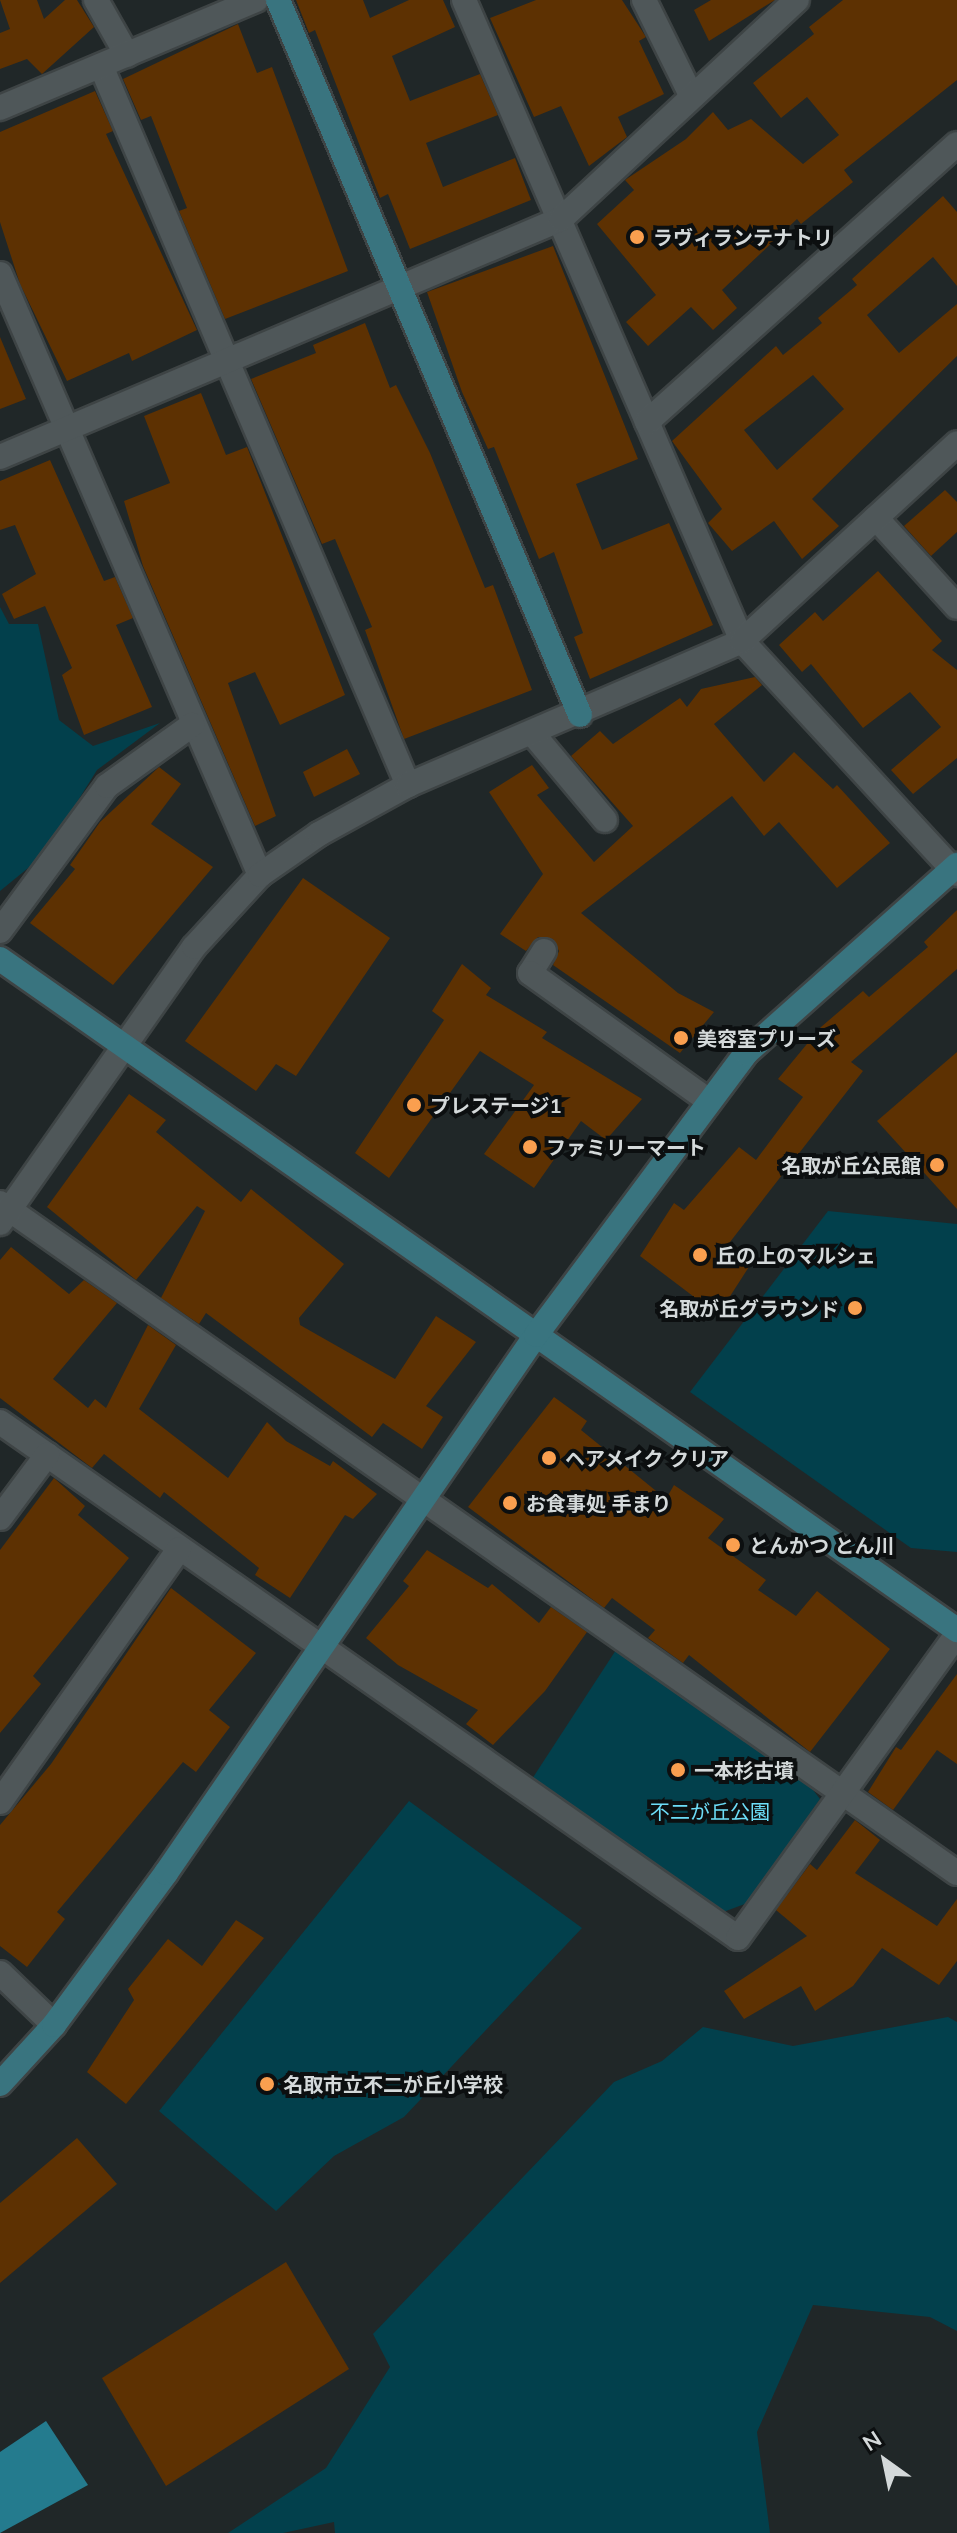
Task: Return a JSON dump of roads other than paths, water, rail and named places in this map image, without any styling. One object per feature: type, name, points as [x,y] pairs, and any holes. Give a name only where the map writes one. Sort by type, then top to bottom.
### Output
[{"type":"street","points":[[96,0],[127,55]]},
{"type":"street","points":[[0,108],[256,0]]},
{"type":"street","points":[[278,0],[580,715]]},
{"type":"street","points":[[0,2084],[54,2025],[323,1648],[536,1335],[746,1053],[956,869],[742,641],[464,0]]},
{"type":"street","points":[[644,0],[691,95]]},
{"type":"street","points":[[0,457],[561,219],[691,95],[797,0]]},
{"type":"street","points":[[101,66],[408,785]]},
{"type":"street","points":[[647,422],[957,144]]},
{"type":"street","points":[[0,274],[63,430],[260,875]]},
{"type":"street","points":[[957,443],[742,641],[580,715],[408,785],[319,834],[260,875],[194,947],[124,1050],[3,1212],[840,1795],[957,1873]]},
{"type":"street","points":[[876,518],[957,607]]},
{"type":"street","points":[[0,931],[107,786],[192,725]]},
{"type":"street","points":[[533,734],[605,820]]},
{"type":"street","points":[[544,951],[530,973],[709,1101]]},
{"type":"street","points":[[0,959],[124,1050],[957,1632],[738,1938],[0,1422]]},
{"type":"street","points":[[0,1518],[47,1455]]},
{"type":"street","points":[[0,1802],[179,1549]]},
{"type":"street","points":[[0,1973],[54,2025]]},
{"type":"place","name":"ラヴィランテナトリ","points":[[637,237]]},
{"type":"place","name":"美容室プリーズ","points":[[681,1038]]},
{"type":"place","name":"プレステージ1","points":[[414,1105]]},
{"type":"place","name":"ファミリーマート","points":[[530,1147]]},
{"type":"place","name":"名取が丘公民館","points":[[937,1165]]},
{"type":"place","name":"丘の上のマルシェ","points":[[700,1255]]},
{"type":"place","name":"名取が丘グラウンド","points":[[855,1308]]},
{"type":"place","name":"ヘアメイク クリア","points":[[549,1458]]},
{"type":"place","name":"お食事処 手まり","points":[[510,1503]]},
{"type":"place","name":"とんかつ とん川","points":[[733,1545]]},
{"type":"place","name":"一本杉古墳","points":[[678,1770]]},
{"type":"place","name":"名取市立不二が丘小学校","points":[[267,2084]]},
{"type":"park label","name":"不二が丘公園","points":[[710,1811]]}]
